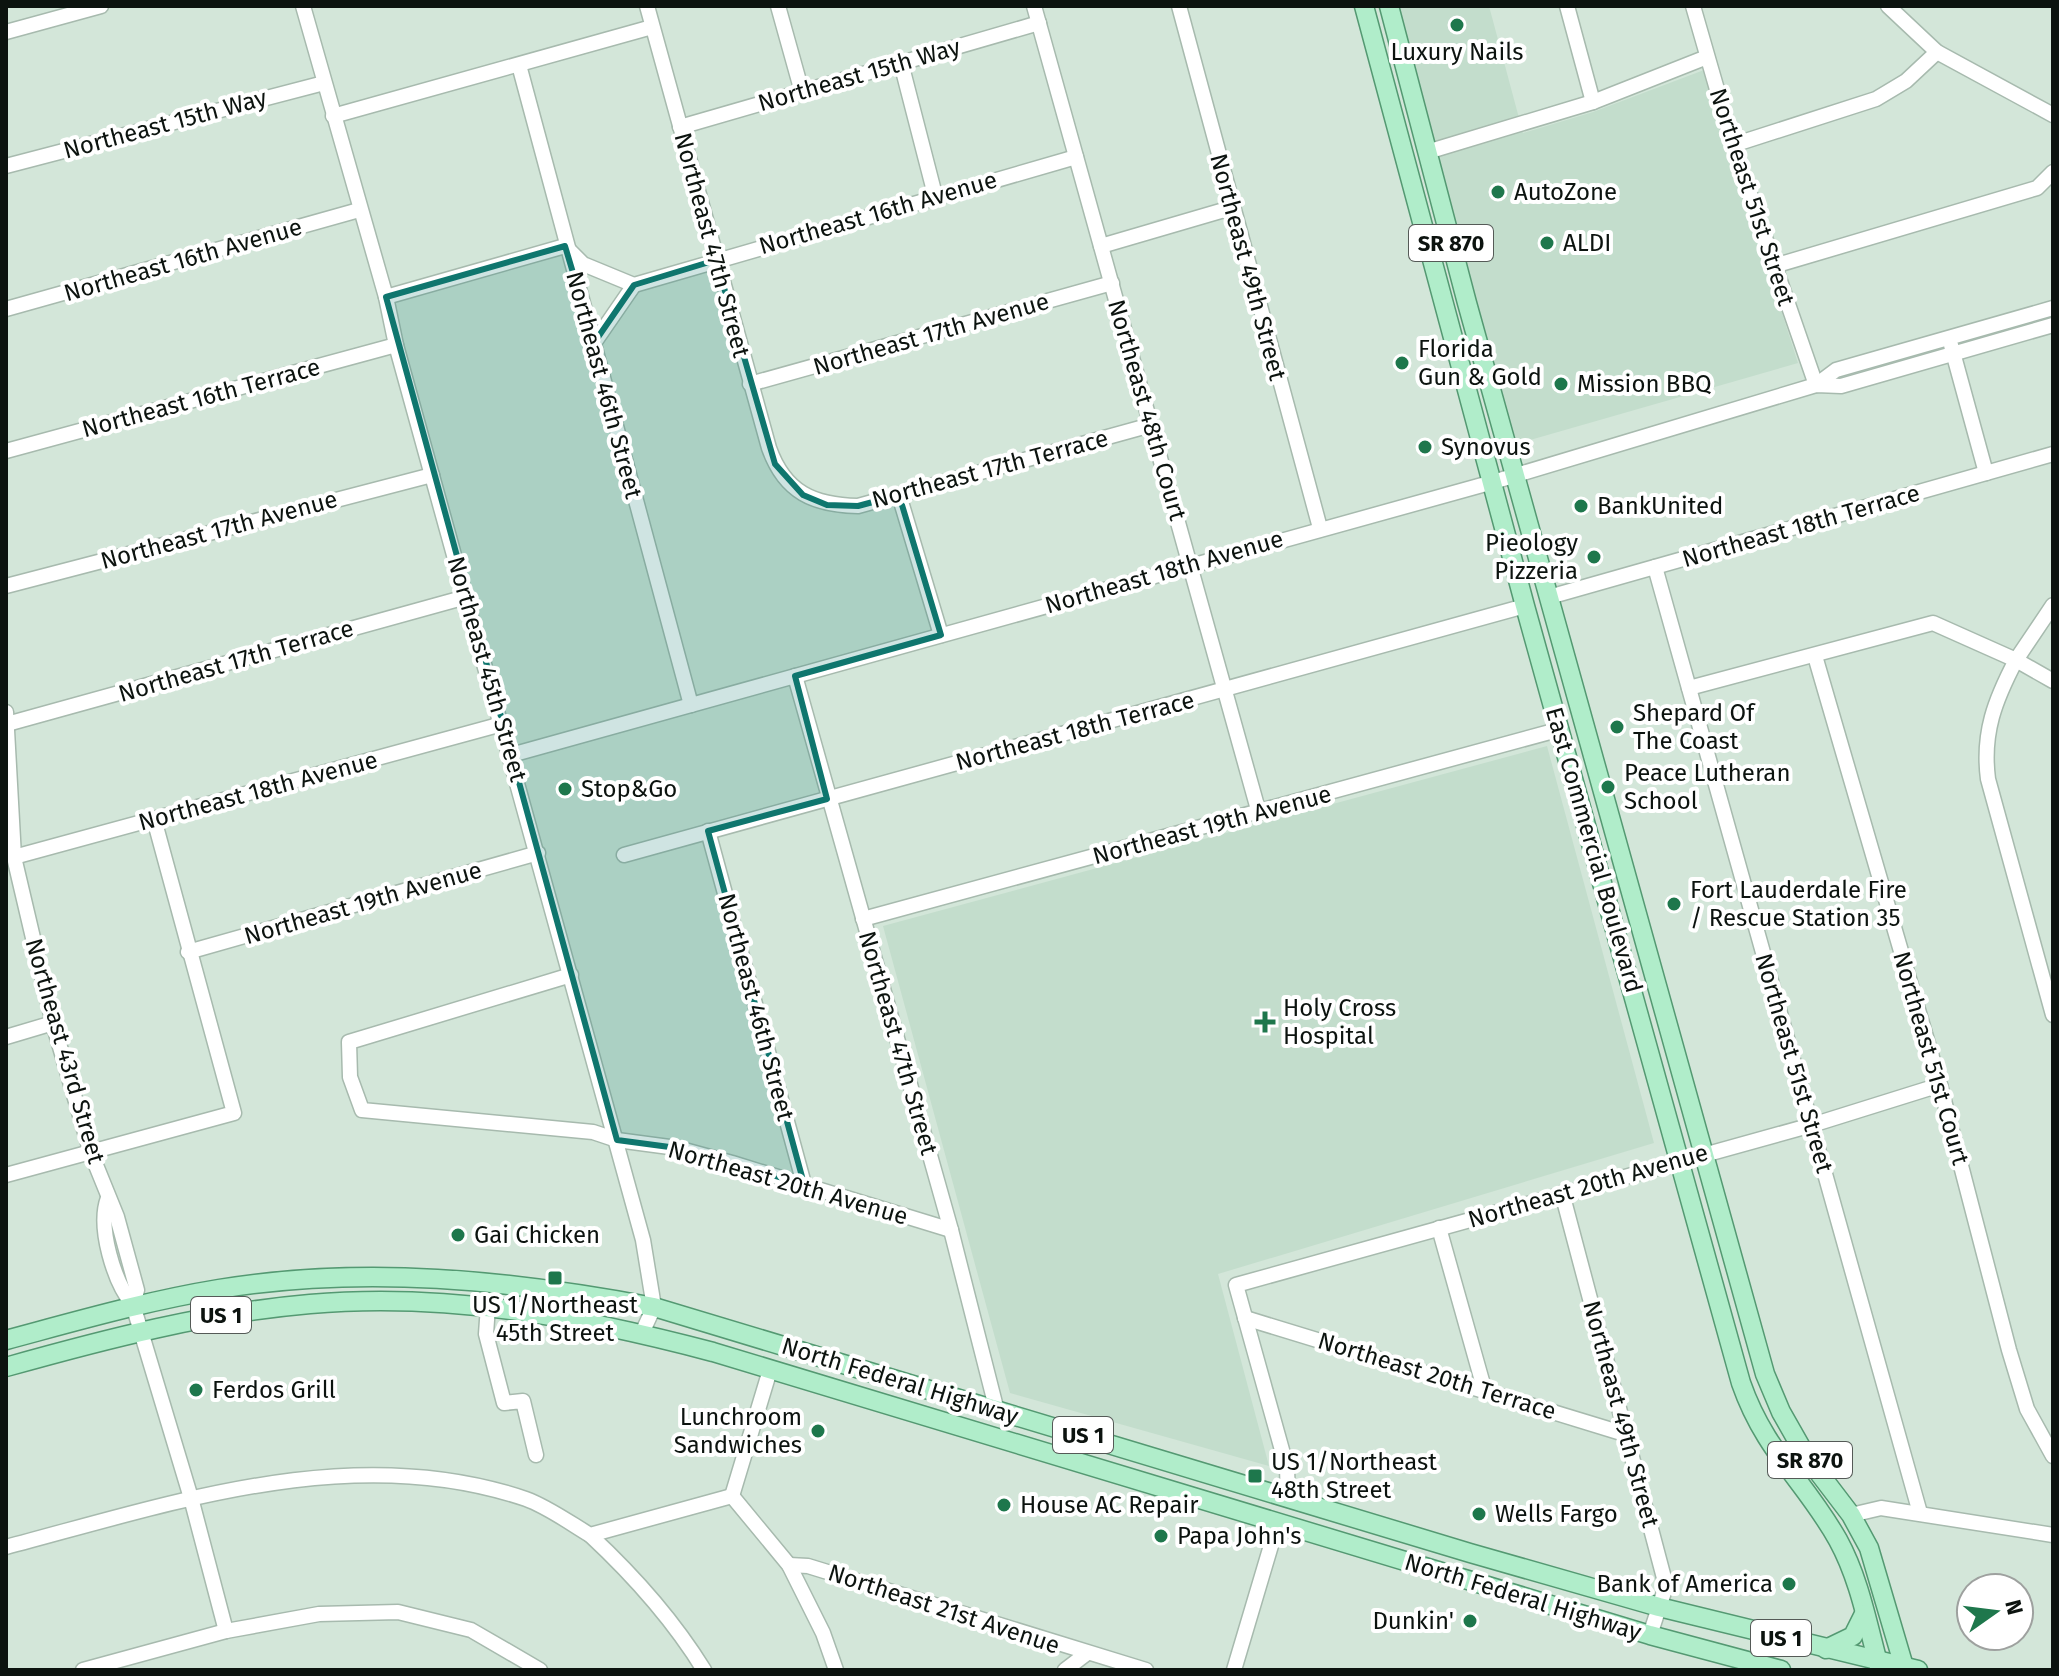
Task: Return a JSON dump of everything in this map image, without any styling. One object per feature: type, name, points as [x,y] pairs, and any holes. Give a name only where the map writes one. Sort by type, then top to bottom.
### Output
[{"type":"main road","name":"East Commercial Boulevard","points":[[1364,6],[1525,606],[1750,1406],[1773,1452],[1840,1544],[1879,1666]]},
{"type":"main road","name":"East Commercial Boulevard","points":[[1389,6],[1515,474],[1765,1375],[1781,1412],[1806,1456],[1851,1515],[1877,1566],[1909,1669]]},
{"type":"main road","points":[[1597,860],[1614,869],[1631,894]]},
{"type":"main road","name":"North Federal Highway","points":[[6,1340],[133,1305],[264,1283],[383,1276],[490,1280],[654,1307],[1470,1553],[1879,1666],[1909,1669]]},
{"type":"main road","name":"North Federal Highway","points":[[6,1367],[141,1332],[271,1308],[384,1301],[488,1306],[577,1319],[642,1333],[770,1370],[1650,1635],[1781,1670]]},
{"type":"main road","points":[[770,1370],[790,1358],[809,1354]]},
{"type":"main road","points":[[1231,1508],[1275,1504],[1288,1498]]},
{"type":"main road","points":[[1278,1522],[1294,1516],[1338,1513]]},
{"type":"main road","points":[[1434,1569],[1448,1559],[1470,1553]]},
{"type":"main road","points":[[1826,1649],[1853,1636],[1861,1627],[1864,1614]]},
{"type":"street","points":[[6,32],[101,6]]},
{"type":"street","name":"Northeast 45th Street","points":[[303,6],[617,1140],[643,1240],[654,1307]]},
{"type":"street","name":"Northeast 47th Street","points":[[647,6],[750,384],[775,464],[787,480]]},
{"type":"street","points":[[778,6],[802,92]]},
{"type":"street","name":"Northeast 48th Court","points":[[1034,6],[1259,813]]},
{"type":"street","name":"Northeast 49th Street","points":[[1179,6],[1231,208],[1320,528]]},
{"type":"street","points":[[1567,6],[1593,102]]},
{"type":"street","name":"Northeast 51st Street","points":[[1693,6],[1733,145],[1816,385]]},
{"type":"street","points":[[1894,8],[1937,52],[2053,115]]},
{"type":"street","name":"Northeast 15th Way","points":[[680,127],[1039,23]]},
{"type":"street","points":[[333,116],[652,27]]},
{"type":"street","points":[[1733,145],[1876,99],[1906,81],[1937,52]]},
{"type":"street","points":[[1427,152],[1593,102],[1707,57]]},
{"type":"street","points":[[901,63],[935,195]]},
{"type":"street","name":"Northeast 46th Street","points":[[519,65],[565,246],[691,705]]},
{"type":"street","name":"Northeast 15th Way","points":[[6,166],[324,83]]},
{"type":"street","name":"Northeast 16th Avenue","points":[[634,285],[935,195],[1076,157]]},
{"type":"street","points":[[1774,266],[2037,188],[2053,172]]},
{"type":"street","points":[[1101,246],[1231,208]]},
{"type":"street","name":"Northeast 16th Avenue","points":[[6,309],[359,210]]},
{"type":"street","points":[[386,297],[565,246],[583,264],[634,285],[594,343]]},
{"type":"street","name":"Northeast 17th Avenue","points":[[750,384],[1112,283]]},
{"type":"street","name":"Northeast 18th Avenue","points":[[1816,385],[1836,370],[2053,308]]},
{"type":"street","name":"Northeast 18th Avenue","points":[[511,755],[1493,482],[1816,385],[1841,386],[2053,325]]},
{"type":"street","points":[[1949,337],[1986,473]]},
{"type":"street","name":"Northeast 16th Terrace","points":[[6,451],[396,345]]},
{"type":"street","name":"Northeast 17th Terrace","points":[[787,480],[803,495],[827,505],[858,506],[1151,425]]},
{"type":"street","name":"Northeast 18th Terrace","points":[[1549,597],[2053,454]]},
{"type":"street","name":"Northeast 17th Avenue","points":[[6,586],[432,475]]},
{"type":"street","points":[[899,495],[941,635]]},
{"type":"street","name":"Northeast 51st Street","points":[[1655,567],[1920,1513]]},
{"type":"street","name":"Northeast 17th Terrace","points":[[7,724],[466,597]]},
{"type":"street","points":[[2053,605],[2016,660],[1995,702],[1984,750],[1988,779],[2053,1015]]},
{"type":"street","name":"Northeast 18th Terrace","points":[[624,855],[1525,606]]},
{"type":"street","points":[[1689,688],[1933,623],[2016,660],[2053,681]]},
{"type":"street","name":"Northeast 51st Court","points":[[1815,656],[1940,1085],[2027,1409],[2053,1456]]},
{"type":"street","name":"Northeast 47th Street","points":[[795,676],[827,799],[951,1230],[997,1411]]},
{"type":"street","name":"Northeast 43rd Street","points":[[6,712],[14,857],[53,1023],[91,1153],[137,1290],[133,1305],[191,1498],[226,1631]]},
{"type":"street","name":"Northeast 18th Avenue","points":[[14,857],[502,724]]},
{"type":"street","name":"Northeast 19th Avenue","points":[[863,919],[1561,729]]},
{"type":"street","points":[[6,1175],[234,1113],[154,819]]},
{"type":"street","name":"Northeast 46th Street","points":[[708,831],[804,1184]]},
{"type":"street","name":"Northeast 19th Avenue","points":[[188,952],[538,853]]},
{"type":"street","name":"Northeast 20th Avenue","points":[[571,975],[349,1042],[350,1077],[362,1110],[593,1132],[617,1140],[677,1148],[951,1230]]},
{"type":"street","points":[[6,1037],[53,1023]]},
{"type":"street","name":"Northeast 20th Avenue","points":[[1245,1318],[1236,1285],[1680,1159],[1812,1125],[1940,1085]]},
{"type":"street","name":"Northeast 49th Street","points":[[1562,1193],[1664,1578],[1650,1635]]},
{"type":"street","points":[[1439,1228],[1484,1388]]},
{"type":"street","points":[[383,1276],[384,1301]]},
{"type":"street","points":[[488,1306],[486,1334],[504,1403],[523,1401],[536,1455]]},
{"type":"street","points":[[642,1333],[654,1307]]},
{"type":"street","points":[[1245,1318],[1287,1468],[1288,1498]]},
{"type":"street","name":"Northeast 20th Terrace","points":[[1245,1318],[1484,1388],[1628,1435]]},
{"type":"street","points":[[732,1496],[770,1370]]},
{"type":"street","points":[[6,1547],[191,1498],[333,1474],[428,1476],[528,1500],[590,1535],[638,1580],[684,1638],[704,1670]]},
{"type":"street","points":[[590,1535],[732,1496]]},
{"type":"street","points":[[732,1496],[789,1565],[823,1633],[836,1670]]},
{"type":"street","points":[[1851,1515],[1881,1508],[2053,1535]]},
{"type":"street","points":[[1234,1670],[1278,1522]]},
{"type":"street","name":"Northeast 21st Avenue","points":[[789,1565],[808,1566],[1146,1670]]},
{"type":"street","points":[[83,1670],[226,1631],[319,1614],[398,1612],[471,1630],[539,1669]]},
{"type":"street","points":[[1065,1670],[1086,1654]]},
{"type":"highlighted area","points":[[565,246],[594,343],[634,285],[716,260],[775,464],[803,495],[827,505],[858,506],[899,495],[941,635],[795,676],[827,799],[708,831],[804,1184],[677,1148],[617,1140],[386,297]]},
{"type":"shaded area","points":[[1395,6],[1489,6],[1523,133],[1593,112],[1704,70],[1798,363],[1513,445]]},
{"type":"shaded area","name":"Holy Cross Hospital","points":[[1547,746],[1654,1143],[1218,1274],[1269,1466],[1010,1393],[883,926]]},
{"type":"place","name":"Luxury Nails","points":[[1457,25]]},
{"type":"place","name":"AutoZone","points":[[1498,192]]},
{"type":"place","name":"ALDI","points":[[1547,243]]},
{"type":"place","name":"Florida Gun & Gold","points":[[1402,363]]},
{"type":"place","name":"Mission BBQ","points":[[1561,384]]},
{"type":"place","name":"Synovus","points":[[1425,447]]},
{"type":"place","name":"BankUnited","points":[[1581,506]]},
{"type":"place","name":"Pieology Pizzeria","points":[[1594,557]]},
{"type":"place","name":"Shepard Of The Coast","points":[[1617,727]]},
{"type":"place","name":"Peace Lutheran School","points":[[1608,787]]},
{"type":"place","name":"Stop&Go","points":[[565,789]]},
{"type":"place","name":"Fort Lauderdale Fire / Rescue Station 35","points":[[1674,904]]},
{"type":"place","name":"Holy Cross Hospital","points":[[1265,1022]]},
{"type":"place","name":"Gai Chicken","points":[[458,1235]]},
{"type":"place","name":"US 1/Northeast 45th Street","points":[[555,1278]]},
{"type":"place","name":"Ferdos Grill","points":[[196,1390]]},
{"type":"place","name":"Lunchroom Sandwiches","points":[[818,1431]]},
{"type":"place","name":"US 1/Northeast 48th Street","points":[[1255,1476]]},
{"type":"place","name":"House AC Repair","points":[[1004,1505]]},
{"type":"place","name":"Wells Fargo","points":[[1479,1514]]},
{"type":"place","name":"Papa John's","points":[[1161,1536]]},
{"type":"place","name":"Bank of America","points":[[1789,1584]]},
{"type":"place","name":"Dunkin'","points":[[1470,1621]]}]
